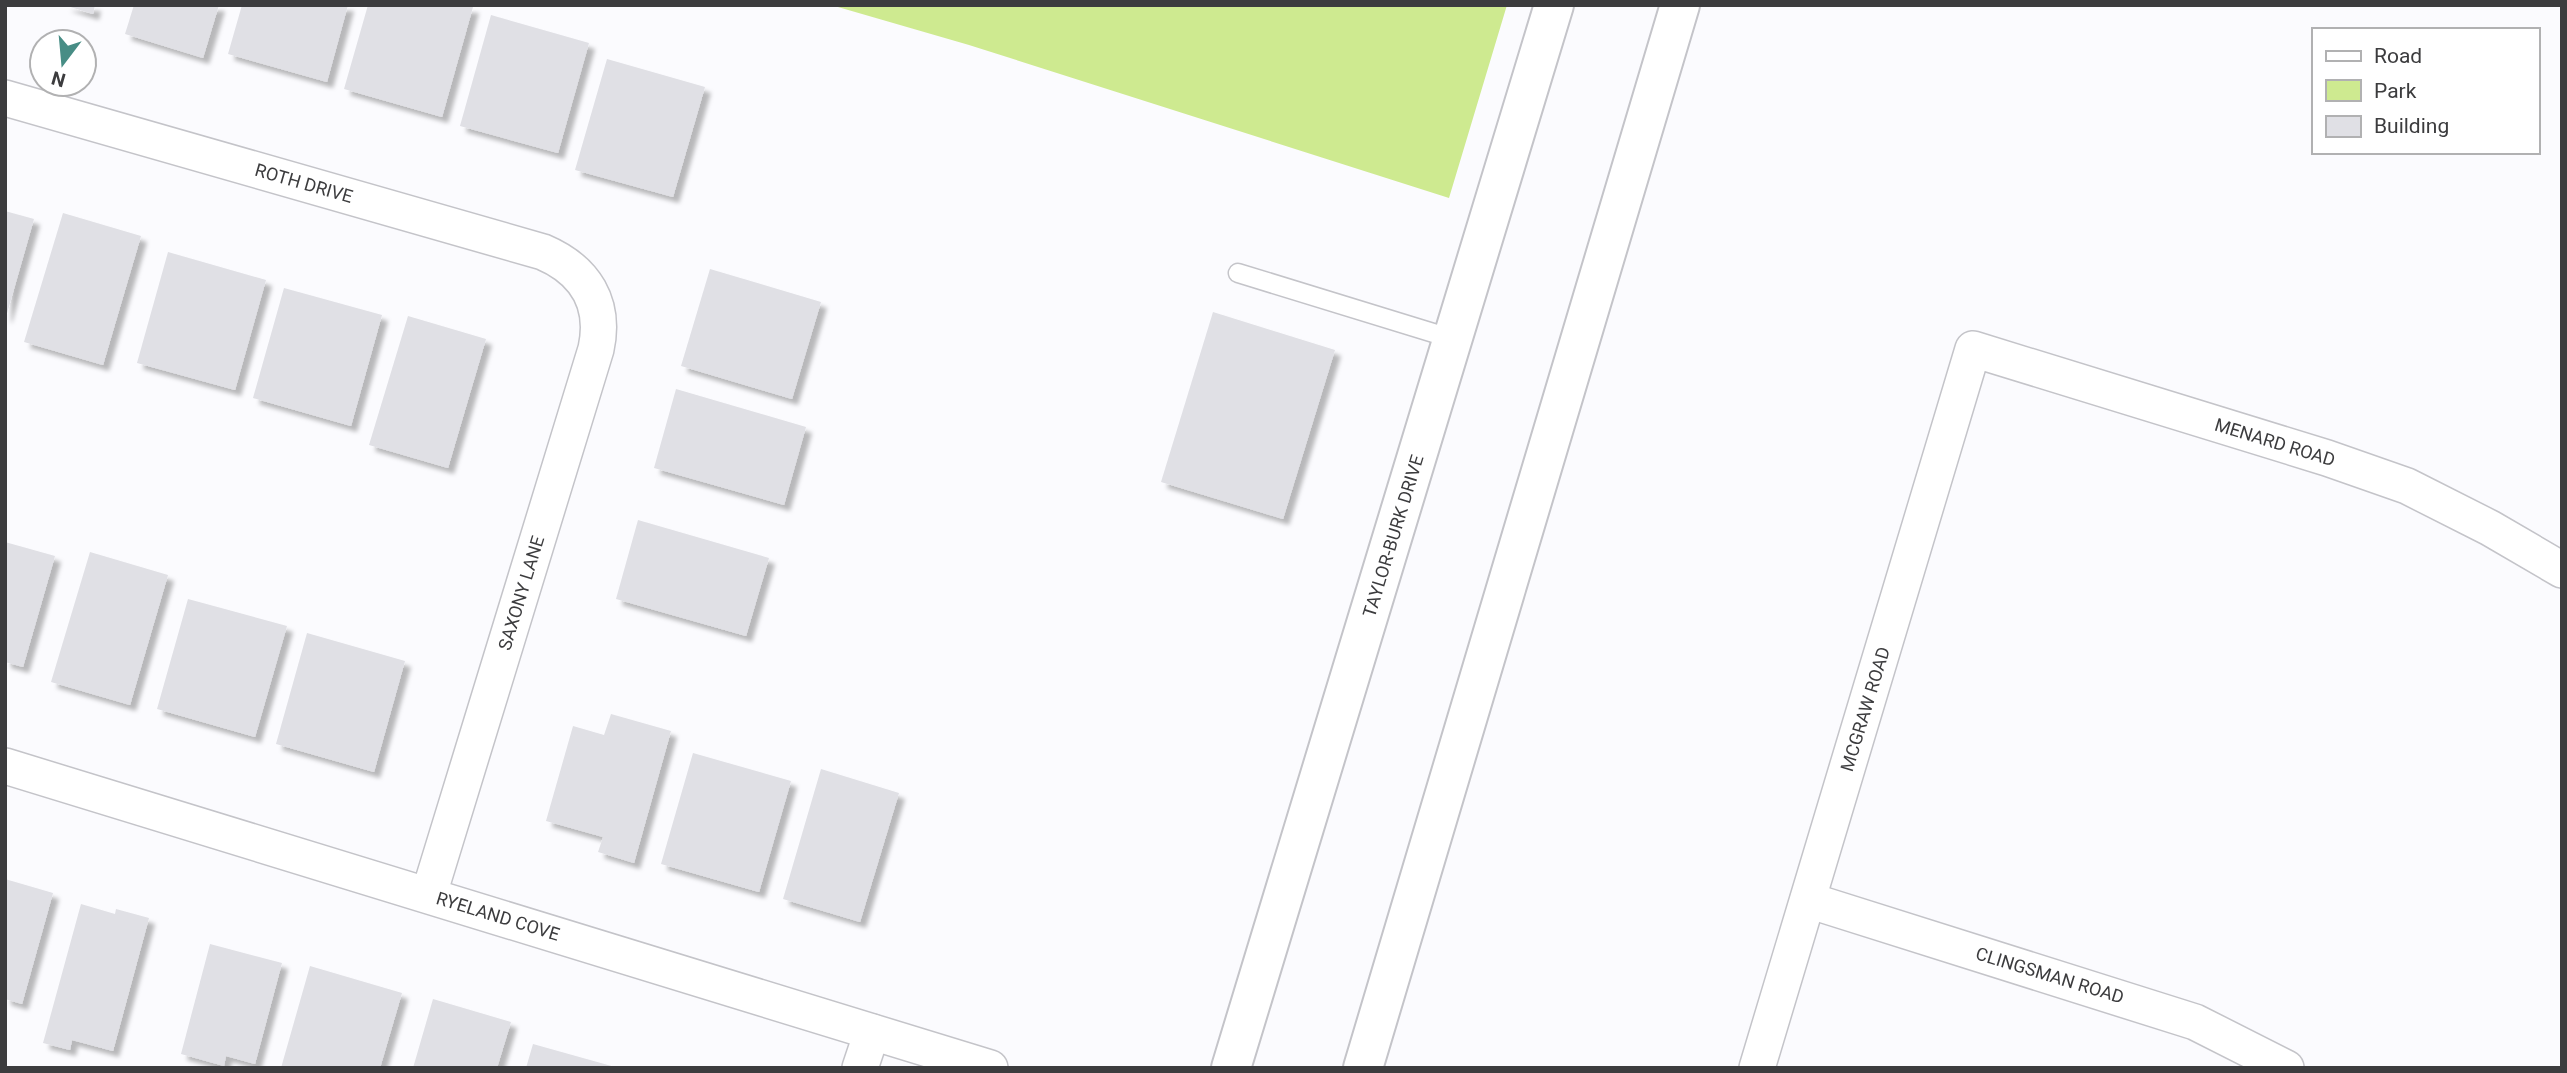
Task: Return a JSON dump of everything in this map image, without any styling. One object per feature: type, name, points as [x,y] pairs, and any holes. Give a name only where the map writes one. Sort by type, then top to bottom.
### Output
[{"type":"street","name":"TAYLOR-BURK DRIVE","points":[[1231,1068],[1554,5]]},
{"type":"street","points":[[1363,1068],[1680,5]]},
{"type":"street","name":"ROTH DRIVE","points":[[5,97],[543,252],[575,270],[590,290]]},
{"type":"street","name":"SAXONY LANE","points":[[429,894],[596,349],[599,325],[590,290]]},
{"type":"street","name":"MENARD ROAD","points":[[1973,349],[2327,458],[2407,486],[2490,528],[2562,570]]},
{"type":"street","name":"MCGRAW ROAD","points":[[1757,1068],[1973,349]]},
{"type":"street","name":"RYELAND COVE","points":[[5,766],[990,1068]]},
{"type":"street","name":"CLINGSMAN ROAD","points":[[1808,900],[2195,1022],[2286,1068]]},
{"type":"street","points":[[860,1068],[872,1032]]},
{"type":"lane","points":[[1238,273],[1453,339]]},
{"type":"green space","points":[[831,5],[1507,5],[1449,198],[969,45]]},
{"type":"building","points":[[64,5],[95,5],[93,14]]},
{"type":"building","points":[[134,5],[219,5],[203,58],[125,34]]},
{"type":"building","points":[[242,5],[348,5],[327,82],[228,54]]},
{"type":"building","points":[[368,5],[473,7],[442,117],[344,89]]},
{"type":"building","points":[[491,15],[589,43],[558,153],[460,126]]},
{"type":"building","points":[[607,59],[705,87],[673,197],[575,170]]},
{"type":"building","points":[[5,211],[34,219],[6,317],[5,317]]},
{"type":"building","points":[[63,213],[141,236],[103,365],[24,342]]},
{"type":"building","points":[[168,252],[266,280],[235,390],[137,363]]},
{"type":"building","points":[[710,269],[821,302],[792,399],[681,366]]},
{"type":"building","points":[[284,288],[382,315],[351,426],[253,398]]},
{"type":"building","points":[[1213,312],[1335,350],[1283,519],[1161,482]]},
{"type":"building","points":[[408,316],[486,339],[448,468],[369,445]]},
{"type":"building","points":[[676,389],[806,427],[784,505],[654,468]]},
{"type":"building","points":[[638,520],[769,558],[746,636],[616,599]]},
{"type":"building","points":[[5,542],[55,556],[23,667],[5,662]]},
{"type":"building","points":[[90,552],[168,575],[130,705],[51,682]]},
{"type":"building","points":[[188,599],[287,626],[255,737],[157,709]]},
{"type":"building","points":[[307,633],[405,661],[374,772],[276,744]]},
{"type":"building","points":[[611,714],[671,731],[634,863],[598,852],[603,837],[546,821],[573,726],[604,735]]},
{"type":"building","points":[[693,753],[791,781],[759,892],[661,864]]},
{"type":"building","points":[[821,769],[899,793],[860,922],[783,899]]},
{"type":"building","points":[[5,879],[53,893],[22,1004],[5,999]]},
{"type":"building","points":[[81,904],[115,914],[116,909],[149,918],[113,1051],[72,1040],[70,1050],[43,1043]]},
{"type":"building","points":[[210,944],[282,963],[255,1064],[226,1056],[224,1066],[181,1054]]},
{"type":"building","points":[[310,966],[402,993],[380,1068],[281,1068]]},
{"type":"building","points":[[433,999],[511,1022],[497,1068],[413,1068]]},
{"type":"building","points":[[533,1044],[615,1067],[615,1068],[526,1068]]}]
